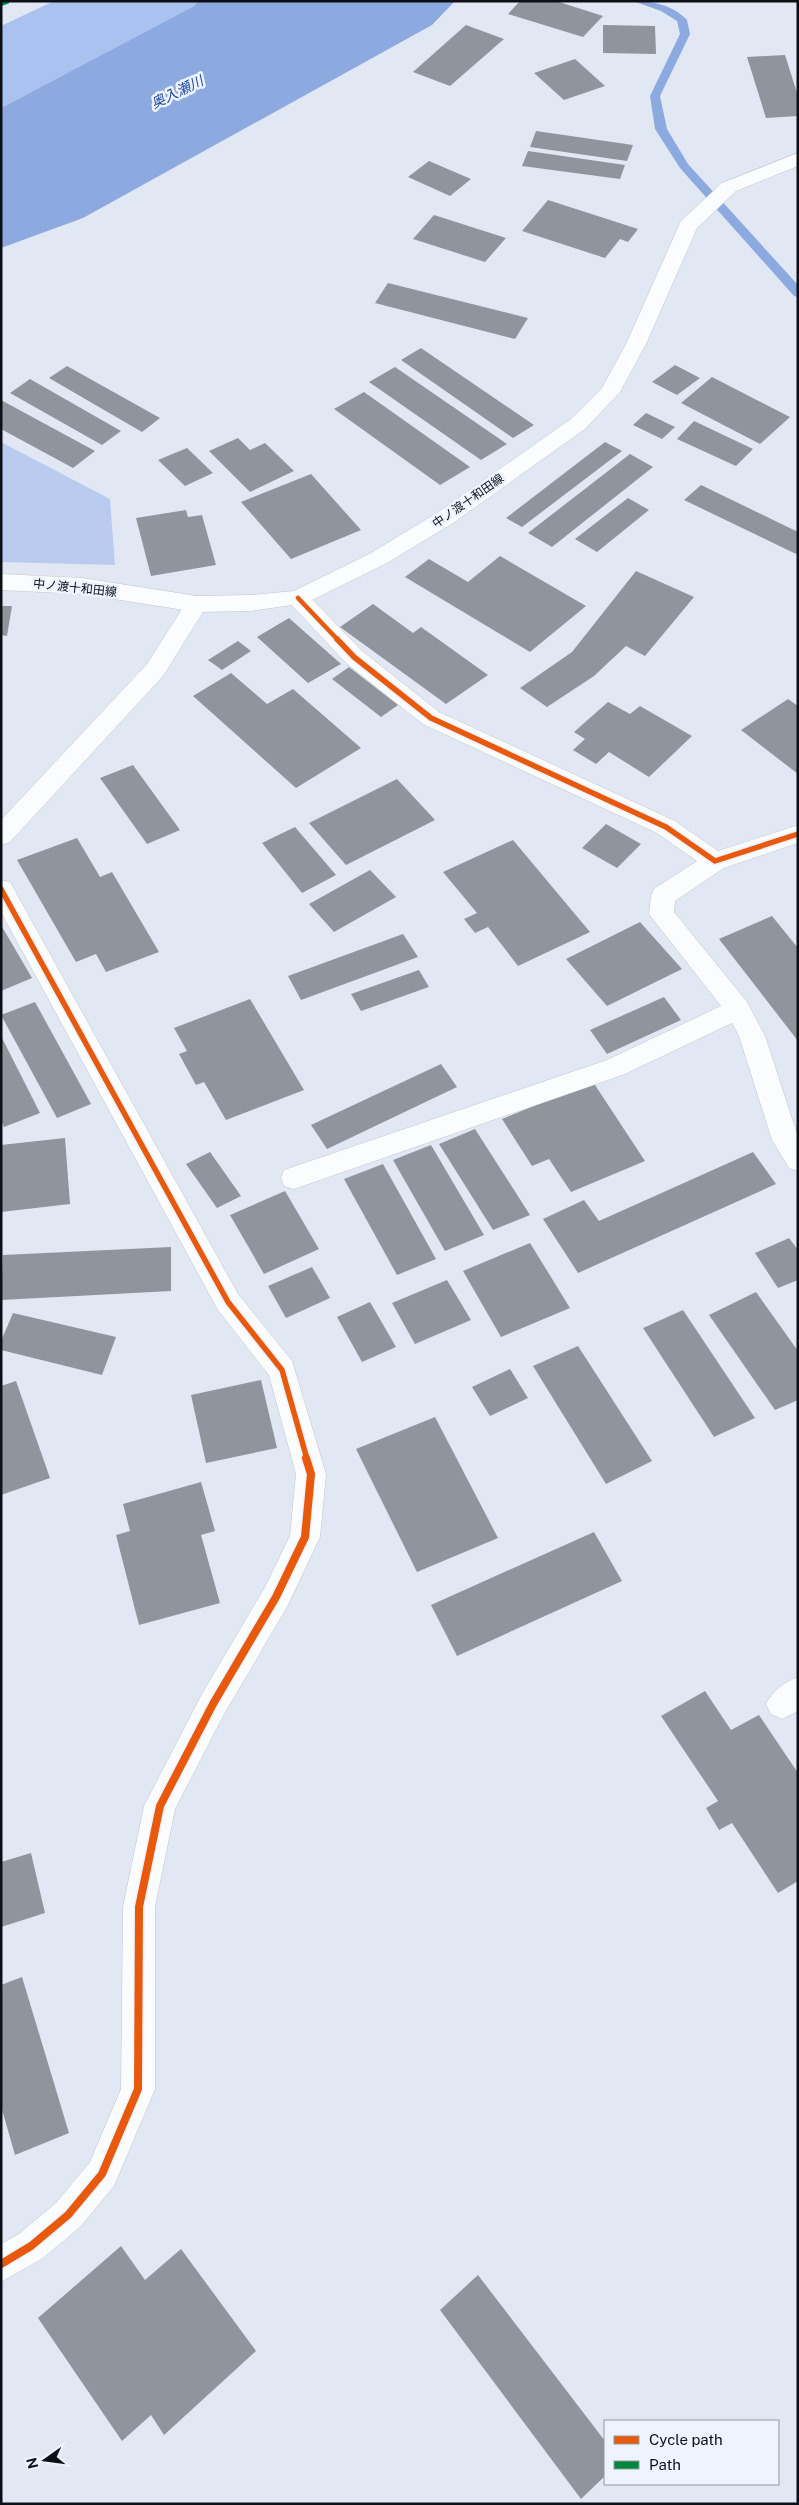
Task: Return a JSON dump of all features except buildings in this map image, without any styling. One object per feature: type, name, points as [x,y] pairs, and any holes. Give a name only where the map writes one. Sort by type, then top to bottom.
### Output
[{"type":"street","name":"中ノ渡十和田線","points":[[1,582],[82,586],[197,604],[251,603],[298,598],[379,558],[445,518],[578,424],[610,392],[636,344],[656,294],[688,224],[729,187],[798,159]]},
{"type":"street","points":[[298,598],[354,657],[431,718],[666,827],[715,861]]},
{"type":"street","points":[[1,836],[155,670],[197,604]]},
{"type":"street","points":[[798,834],[715,861],[663,896],[661,914],[738,1009],[752,1036],[785,1140],[798,1160]]},
{"type":"street","points":[[1,889],[228,1302],[282,1370],[310,1474],[305,1538],[276,1597],[213,1704],[160,1806],[140,1907],[138,2089],[102,2174],[68,2215],[31,2246],[1,2264]]},
{"type":"street","points":[[294,1178],[616,1067],[738,1009]]},
{"type":"shaded area","points":[[54,1],[198,1],[194,6],[1,108],[1,26]]},
{"type":"shaded area","points":[[1,442],[110,499],[115,565],[1,562]]},
{"type":"water","name":"奥入瀬川","points":[[198,1],[455,1],[432,25],[83,218],[1,248],[1,108],[194,6]]},
{"type":"waterway","points":[[638,1],[665,9],[682,20],[685,34],[655,96],[661,129],[684,166],[759,247],[798,293]]},
{"type":"marked path","points":[[1,4],[10,1]]},
{"type":"cycle path","points":[[298,598],[354,657],[431,718],[666,827],[715,861],[798,834]]},
{"type":"cycle path","points":[[1,889],[228,1302],[282,1370],[311,1474],[305,1537],[276,1597],[213,1704],[160,1806],[139,1907],[138,2089],[102,2174],[68,2215],[31,2246],[1,2264]]}]
